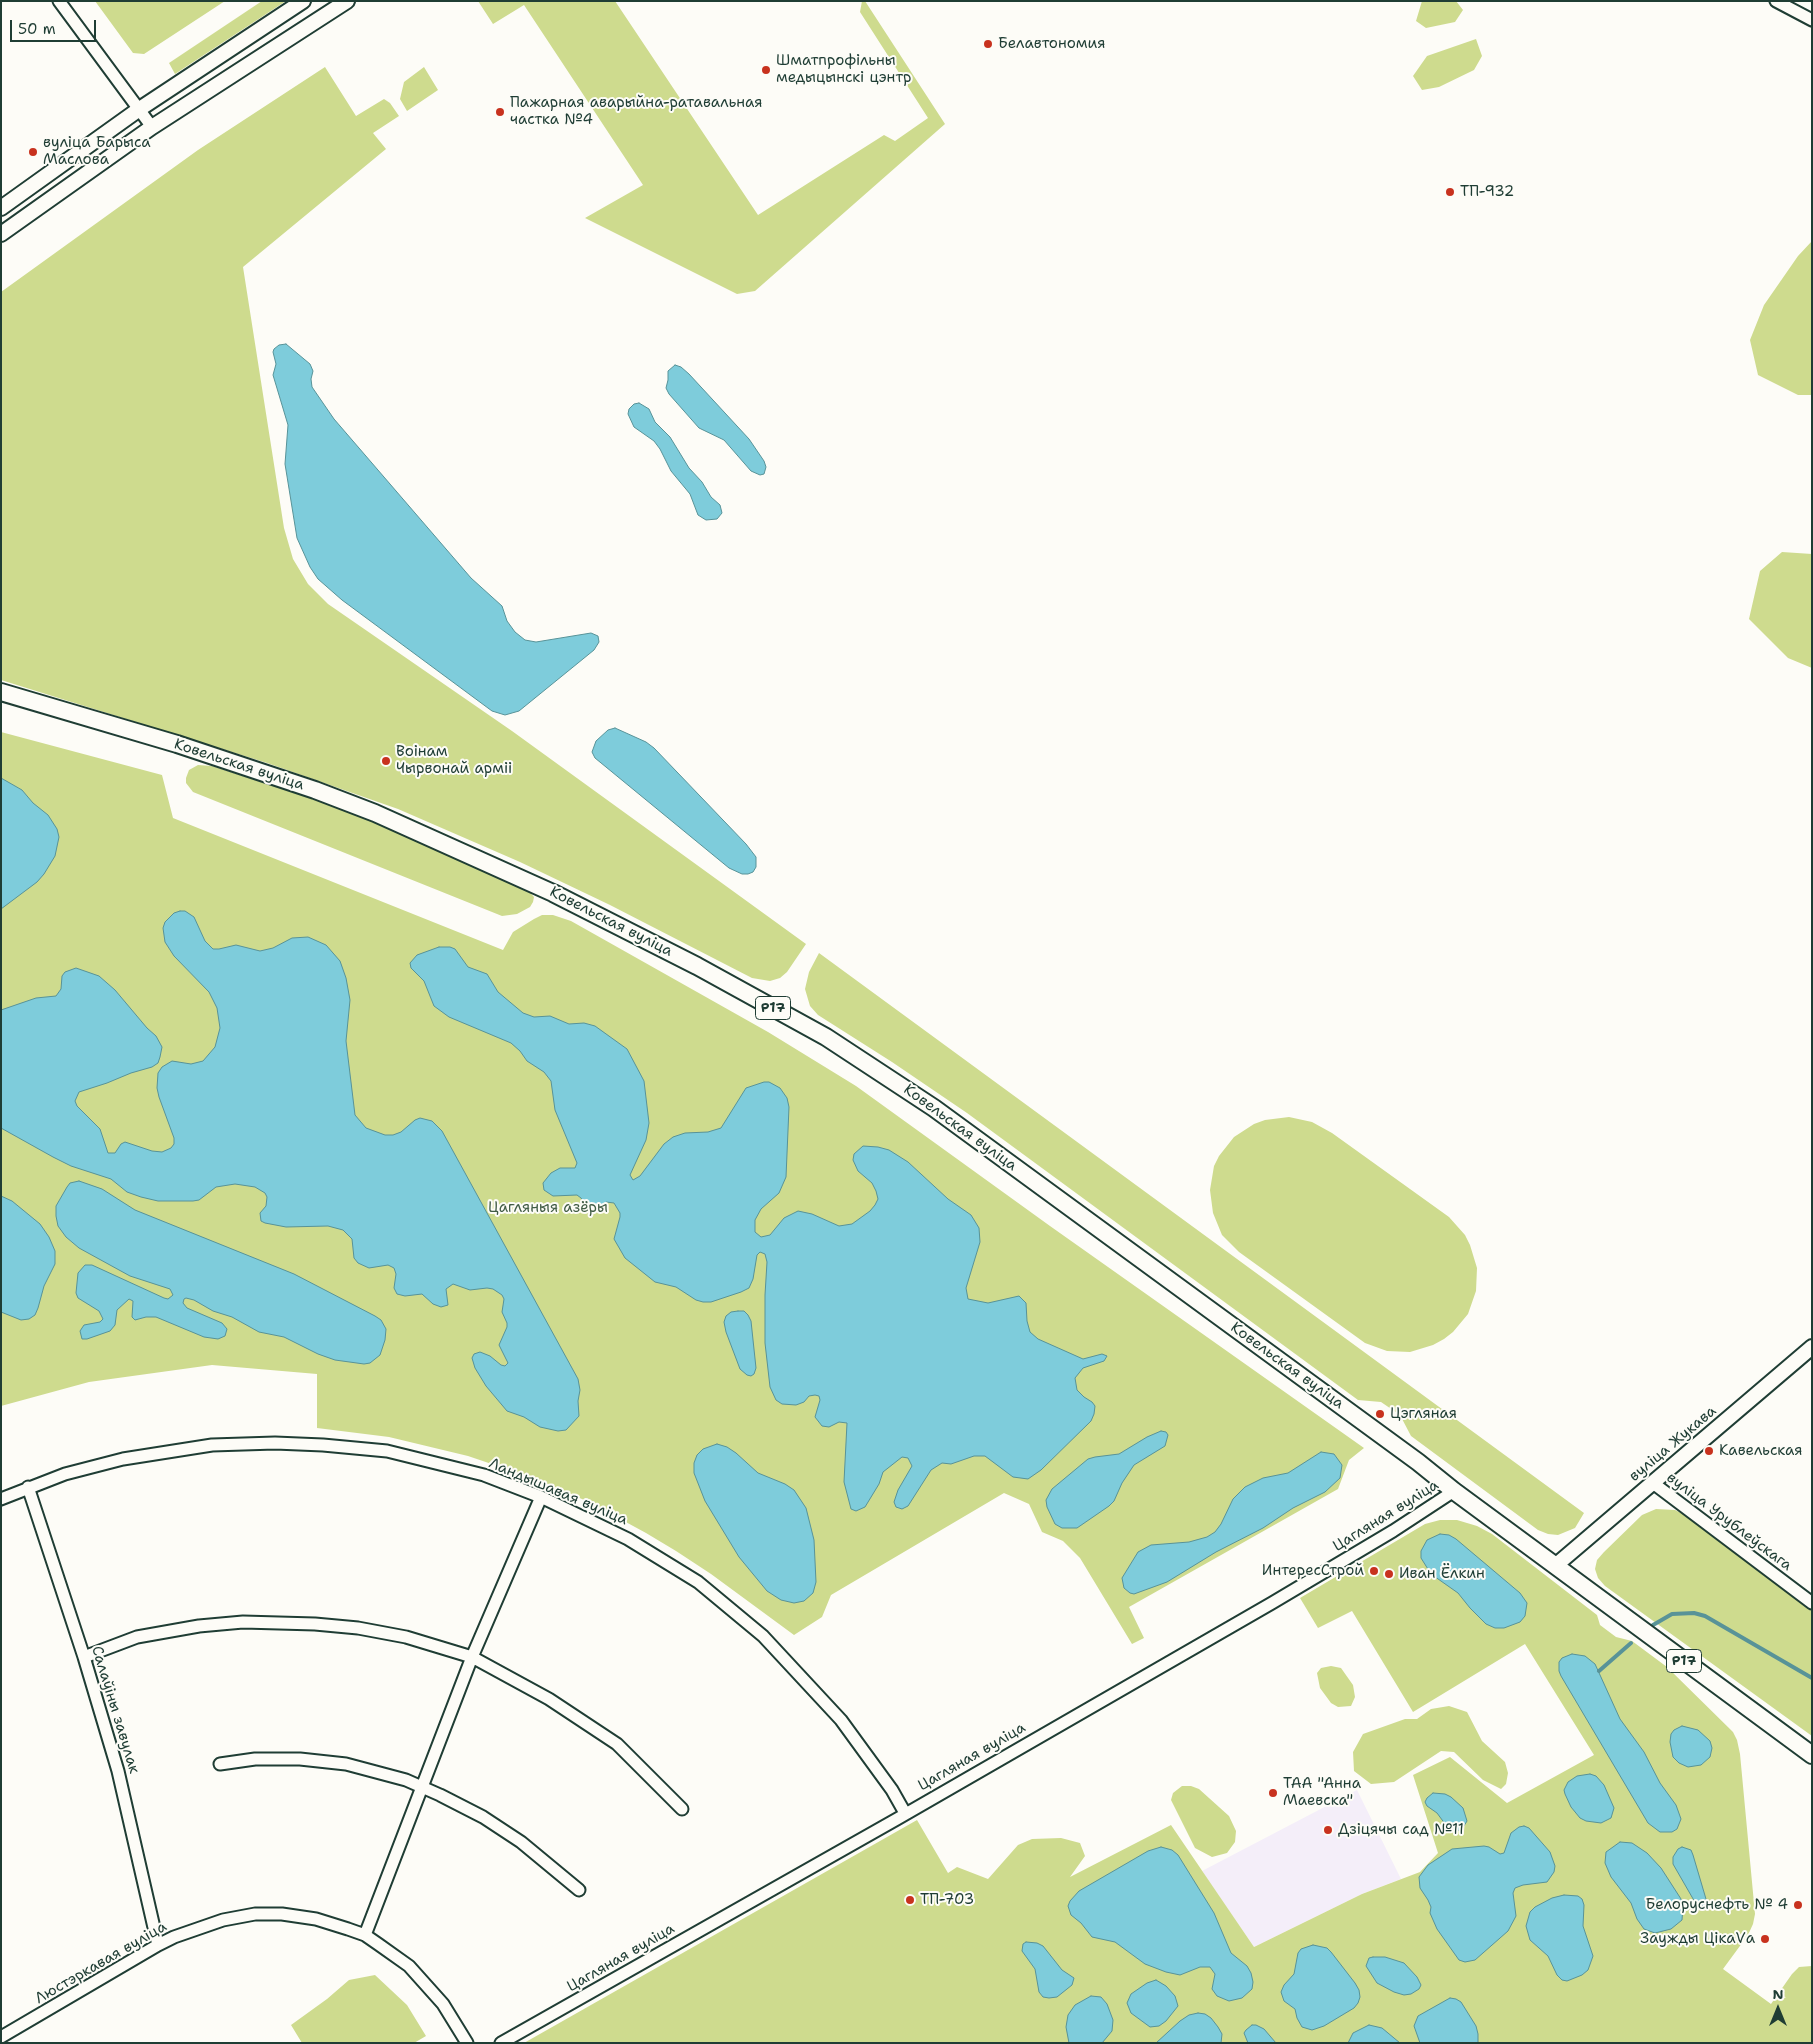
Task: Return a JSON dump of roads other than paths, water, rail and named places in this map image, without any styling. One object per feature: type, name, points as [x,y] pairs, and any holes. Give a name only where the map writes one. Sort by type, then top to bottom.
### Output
[{"type":"highway","name":"Ковельская вуліца","points":[[1,692],[177,744],[314,790],[375,813],[553,892],[697,966],[841,1046],[934,1108],[1418,1462],[1454,1491],[1812,1755]]},
{"type":"main road","points":[[1,208],[138,110],[302,1]]},
{"type":"main road","points":[[1,234],[152,127],[347,1]]},
{"type":"main road","name":"вуліца Жукава","points":[[1556,1566],[1812,1347]]},
{"type":"street","points":[[58,1],[152,127]]},
{"type":"street","points":[[1776,1],[1812,20]]},
{"type":"street","name":"Ландышавая вуліца","points":[[1,1499],[28,1487],[94,1466],[168,1451],[212,1445],[275,1443],[387,1451],[484,1475],[541,1497],[628,1539],[651,1551],[698,1582],[763,1636],[842,1720],[892,1790],[905,1813]]},
{"type":"street","name":"вуліца Урублеўскага","points":[[1653,1483],[1812,1603]]},
{"type":"street","name":"Салаўіны завулак","points":[[28,1487],[84,1656],[118,1771],[158,1945]]},
{"type":"street","name":"Цагляная вуліца","points":[[501,2043],[1378,1540],[1454,1491]]},
{"type":"street","points":[[365,1935],[472,1657],[541,1497]]},
{"type":"street","points":[[84,1656],[138,1638],[199,1626],[243,1622],[315,1624],[358,1628],[406,1636],[472,1657],[549,1699],[617,1744],[682,1809]]},
{"type":"street","points":[[220,1764],[255,1759],[300,1759],[346,1764],[423,1787],[483,1817],[521,1842],[578,1890]]},
{"type":"street","name":"Люстэркавая вуліца","points":[[1,2037],[158,1945],[223,1920],[255,1914],[282,1914],[316,1920],[365,1935],[409,1966],[443,2004],[466,2043]]},
{"type":"water","points":[[286,344],[310,364],[313,371],[312,387],[334,419],[471,578],[502,606],[507,621],[515,632],[525,640],[536,642],[591,633],[598,636],[599,642],[594,650],[519,711],[505,715],[492,711],[342,600],[318,579],[310,567],[297,538],[285,464],[288,425],[273,375],[276,364],[274,349],[279,345]]},
{"type":"water","points":[[675,365],[681,367],[689,374],[749,439],[764,461],[766,467],[764,474],[760,475],[751,471],[724,440],[699,428],[669,394],[666,388],[668,371]]},
{"type":"water","points":[[639,403],[649,409],[655,422],[670,437],[689,468],[702,482],[711,497],[720,505],[722,513],[717,519],[706,520],[698,515],[690,494],[671,471],[660,449],[654,441],[634,427],[628,414],[629,409],[634,404]]},
{"type":"water","points":[[615,728],[646,742],[654,748],[746,844],[756,857],[756,867],[753,872],[742,874],[729,868],[595,758],[592,752],[596,741],[608,730]]},
{"type":"water","points":[[1,778],[22,790],[33,803],[48,815],[57,829],[59,837],[55,856],[44,874],[37,882],[1,909]]},
{"type":"water","points":[[185,911],[194,917],[205,941],[213,949],[236,945],[260,951],[273,948],[292,938],[308,937],[326,945],[340,961],[346,978],[350,1000],[346,1041],[355,1115],[366,1128],[385,1135],[401,1132],[420,1118],[432,1121],[442,1131],[578,1379],[580,1390],[578,1401],[579,1416],[566,1430],[558,1431],[540,1427],[524,1417],[507,1411],[486,1386],[475,1368],[472,1358],[474,1354],[480,1352],[490,1356],[501,1365],[505,1366],[508,1363],[499,1345],[507,1327],[502,1312],[504,1299],[502,1295],[493,1289],[470,1290],[453,1284],[446,1289],[448,1305],[441,1307],[433,1304],[422,1294],[405,1296],[397,1294],[394,1288],[396,1274],[394,1268],[388,1265],[369,1268],[358,1263],[354,1258],[352,1239],[343,1230],[328,1226],[286,1227],[261,1221],[260,1213],[266,1206],[267,1197],[265,1193],[255,1187],[235,1184],[216,1187],[199,1200],[158,1201],[127,1192],[111,1179],[71,1166],[1,1128],[1,1010],[36,998],[56,996],[61,989],[62,976],[65,972],[76,968],[99,976],[115,990],[156,1036],[162,1047],[158,1063],[152,1067],[79,1092],[75,1101],[77,1106],[100,1129],[108,1153],[115,1153],[121,1144],[125,1142],[152,1151],[162,1152],[171,1148],[174,1144],[174,1138],[159,1097],[157,1088],[158,1073],[162,1067],[172,1061],[191,1064],[203,1061],[215,1047],[220,1028],[217,1008],[209,992],[174,956],[165,942],[163,928],[165,922],[174,913]]},
{"type":"water","points":[[439,947],[455,949],[468,967],[487,974],[498,992],[523,1013],[534,1017],[550,1016],[569,1024],[584,1023],[595,1026],[627,1049],[644,1081],[649,1123],[646,1140],[630,1175],[633,1180],[640,1176],[664,1144],[673,1137],[685,1133],[708,1132],[721,1128],[746,1088],[764,1082],[769,1082],[780,1088],[787,1098],[789,1107],[786,1177],[779,1193],[761,1209],[755,1220],[755,1232],[761,1237],[770,1235],[784,1218],[798,1211],[812,1214],[839,1226],[852,1224],[870,1211],[878,1199],[876,1191],[872,1183],[858,1171],[853,1160],[854,1154],[863,1146],[889,1150],[908,1162],[948,1199],[971,1215],[979,1228],[980,1242],[966,1288],[968,1299],[988,1303],[1019,1296],[1026,1303],[1030,1332],[1038,1339],[1083,1359],[1102,1354],[1107,1356],[1104,1361],[1083,1368],[1075,1378],[1077,1390],[1095,1406],[1091,1421],[1041,1470],[1028,1479],[1013,1477],[985,1456],[974,1456],[951,1464],[942,1463],[931,1470],[908,1506],[902,1509],[896,1507],[894,1502],[898,1490],[912,1466],[908,1458],[902,1457],[883,1472],[879,1484],[865,1507],[856,1511],[851,1509],[844,1482],[847,1423],[839,1422],[829,1427],[822,1426],[815,1417],[820,1400],[819,1396],[809,1396],[804,1402],[796,1405],[782,1404],[776,1400],[770,1387],[765,1343],[767,1262],[765,1254],[760,1252],[757,1255],[753,1279],[749,1288],[711,1302],[696,1300],[676,1287],[655,1282],[625,1258],[614,1239],[620,1213],[614,1203],[606,1202],[601,1207],[593,1210],[589,1209],[577,1195],[553,1196],[544,1190],[543,1183],[551,1173],[560,1168],[575,1168],[577,1163],[555,1110],[551,1081],[544,1072],[527,1061],[511,1043],[449,1017],[434,1006],[424,981],[411,968],[410,963],[417,955]]},
{"type":"water","points":[[79,1181],[102,1189],[135,1210],[294,1274],[375,1316],[381,1320],[386,1329],[380,1355],[370,1363],[364,1364],[335,1360],[318,1354],[284,1337],[259,1332],[232,1317],[213,1311],[194,1300],[186,1298],[183,1303],[187,1308],[222,1323],[227,1329],[225,1336],[218,1339],[204,1337],[156,1317],[135,1320],[132,1317],[133,1301],[129,1299],[117,1310],[115,1325],[110,1331],[82,1339],[80,1331],[84,1325],[100,1322],[103,1319],[99,1311],[78,1298],[76,1293],[78,1273],[85,1265],[92,1265],[164,1298],[168,1299],[173,1295],[170,1289],[130,1276],[79,1248],[66,1237],[58,1226],[56,1206],[70,1183]]},
{"type":"water","points":[[1,1196],[12,1201],[40,1224],[49,1237],[55,1251],[55,1264],[44,1286],[35,1315],[29,1319],[21,1320],[1,1312]]},
{"type":"water","points":[[744,1311],[751,1321],[756,1368],[751,1376],[740,1369],[724,1322],[726,1316],[731,1312]]},
{"type":"water","points":[[1161,1431],[1166,1432],[1168,1435],[1165,1446],[1134,1465],[1122,1483],[1114,1501],[1109,1506],[1077,1528],[1062,1528],[1055,1524],[1047,1507],[1046,1500],[1052,1489],[1088,1459],[1119,1454]]},
{"type":"water","points":[[717,1444],[727,1447],[736,1453],[758,1473],[785,1484],[794,1490],[806,1508],[814,1540],[816,1582],[813,1593],[804,1601],[794,1603],[781,1600],[767,1591],[739,1557],[705,1501],[694,1473],[694,1463],[697,1455],[703,1449]]},
{"type":"water","points":[[1321,1452],[1334,1454],[1342,1465],[1340,1478],[1325,1492],[1293,1508],[1263,1528],[1216,1552],[1167,1582],[1134,1594],[1124,1588],[1122,1578],[1138,1552],[1151,1545],[1189,1542],[1207,1537],[1215,1532],[1233,1499],[1245,1487],[1263,1478],[1288,1473]]},
{"type":"water","points":[[1440,1534],[1449,1535],[1456,1539],[1520,1593],[1527,1603],[1525,1616],[1520,1622],[1504,1628],[1495,1628],[1486,1624],[1458,1593],[1431,1574],[1421,1558],[1421,1551],[1427,1540]]},
{"type":"water","points":[[1572,1654],[1585,1656],[1595,1664],[1620,1719],[1644,1752],[1660,1783],[1676,1805],[1681,1819],[1677,1829],[1672,1832],[1660,1832],[1648,1823],[1561,1676],[1559,1662],[1562,1658]]},
{"type":"water","points":[[1682,1726],[1698,1730],[1710,1741],[1712,1748],[1710,1757],[1701,1765],[1688,1767],[1679,1763],[1673,1757],[1670,1742],[1671,1734]]},
{"type":"water","points":[[1590,1774],[1596,1776],[1604,1785],[1614,1808],[1611,1818],[1601,1823],[1586,1821],[1580,1818],[1571,1807],[1564,1790],[1568,1782],[1577,1776]]},
{"type":"water","points":[[1433,1793],[1445,1794],[1451,1797],[1463,1808],[1467,1821],[1462,1829],[1457,1831],[1448,1828],[1437,1813],[1427,1806],[1425,1802]]},
{"type":"water","points":[[1524,1826],[1529,1828],[1550,1852],[1555,1866],[1554,1872],[1547,1882],[1515,1888],[1513,1893],[1516,1916],[1508,1931],[1475,1960],[1465,1962],[1459,1960],[1437,1929],[1430,1913],[1431,1907],[1420,1888],[1419,1877],[1428,1865],[1452,1849],[1484,1846],[1500,1854],[1504,1853],[1511,1833]]},
{"type":"water","points":[[1620,1842],[1632,1843],[1647,1853],[1661,1868],[1681,1899],[1683,1906],[1682,1920],[1671,1929],[1655,1933],[1644,1929],[1637,1919],[1631,1903],[1611,1877],[1605,1863],[1606,1852]]},
{"type":"water","points":[[1161,1847],[1172,1850],[1178,1855],[1214,1913],[1231,1953],[1247,1966],[1251,1973],[1252,1989],[1242,1998],[1229,2001],[1217,1996],[1212,1989],[1215,1974],[1210,1967],[1200,1967],[1180,1975],[1166,1972],[1145,1964],[1115,1942],[1092,1937],[1081,1923],[1071,1915],[1068,1906],[1079,1891],[1148,1851]]},
{"type":"water","points":[[1682,1847],[1691,1850],[1693,1855],[1706,1899],[1706,1904],[1703,1906],[1696,1904],[1673,1864],[1673,1857],[1678,1849]]},
{"type":"water","points":[[1564,1895],[1578,1896],[1582,1899],[1584,1905],[1583,1926],[1593,1956],[1588,1970],[1582,1975],[1567,1981],[1562,1980],[1557,1975],[1548,1956],[1530,1940],[1526,1926],[1530,1912],[1535,1907],[1552,1898]]},
{"type":"water","points":[[1026,1942],[1037,1943],[1043,1946],[1062,1970],[1074,1978],[1072,1985],[1057,1997],[1043,1997],[1039,1992],[1035,1969],[1022,1951],[1023,1944]]},
{"type":"water","points":[[1313,1945],[1327,1948],[1331,1952],[1355,1983],[1360,1997],[1354,2008],[1324,2026],[1312,2030],[1302,2027],[1295,2009],[1284,2001],[1281,1992],[1284,1985],[1294,1974],[1298,1953],[1301,1949]]},
{"type":"water","points":[[1385,1957],[1404,1963],[1417,1977],[1421,1985],[1419,1989],[1411,1994],[1404,1995],[1377,1983],[1366,1966],[1369,1958]]},
{"type":"water","points":[[1156,1980],[1166,1986],[1175,1996],[1178,2006],[1166,2021],[1159,2026],[1150,2027],[1131,2013],[1127,2003],[1131,1994],[1147,1983]]},
{"type":"water","points":[[1091,1996],[1101,1997],[1107,2004],[1113,2020],[1112,2031],[1102,2043],[1069,2043],[1066,2027],[1068,2015],[1075,2005]]},
{"type":"water","points":[[1450,1998],[1461,2002],[1476,2026],[1478,2043],[1420,2043],[1414,2026],[1418,2016]]},
{"type":"water","points":[[1205,2014],[1211,2018],[1218,2027],[1222,2034],[1221,2043],[1156,2043],[1180,2021],[1189,2015]]},
{"type":"water","points":[[1252,2025],[1264,2029],[1276,2043],[1248,2043],[1244,2033]]},
{"type":"water","points":[[1369,2025],[1382,2028],[1400,2043],[1348,2043],[1353,2033]]},
{"type":"waterway","points":[[1653,1625],[1672,1614],[1694,1613],[1705,1616],[1812,1678]]},
{"type":"waterway","points":[[1599,1671],[1631,1643]]},
{"type":"place","name":"Белавтономия","points":[[988,44]]},
{"type":"place","name":"Шматпрофільны медыцынскі цэнтр","points":[[766,70]]},
{"type":"place","name":"Пажарная аварыйна-ратавальная частка №4","points":[[500,112]]},
{"type":"place","name":"вуліца Барыса Маслова","points":[[33,152]]},
{"type":"place","name":"ТП-932","points":[[1450,192]]},
{"type":"place","name":"Воінам Чырвонай арміі","points":[[386,761]]},
{"type":"place","name":"Цэгляная","points":[[1380,1414]]},
{"type":"place","name":"Кавельская","points":[[1709,1451]]},
{"type":"place","name":"ИнтересСтрой","points":[[1374,1571]]},
{"type":"place","name":"Иван Ёлкин","points":[[1389,1574]]},
{"type":"place","name":"ТАА \"Анна Маевска\"","points":[[1273,1793]]},
{"type":"place","name":"Дзіцячы сад №11","points":[[1328,1830]]},
{"type":"place","name":"ТП-703","points":[[910,1900]]},
{"type":"place","name":"Белоруснефть № 4","points":[[1798,1905]]},
{"type":"place","name":"Заужды ЦікаVа","points":[[1765,1939]]},
{"type":"park label","name":"Цагляныя азёры","points":[[548,1208]]}]
